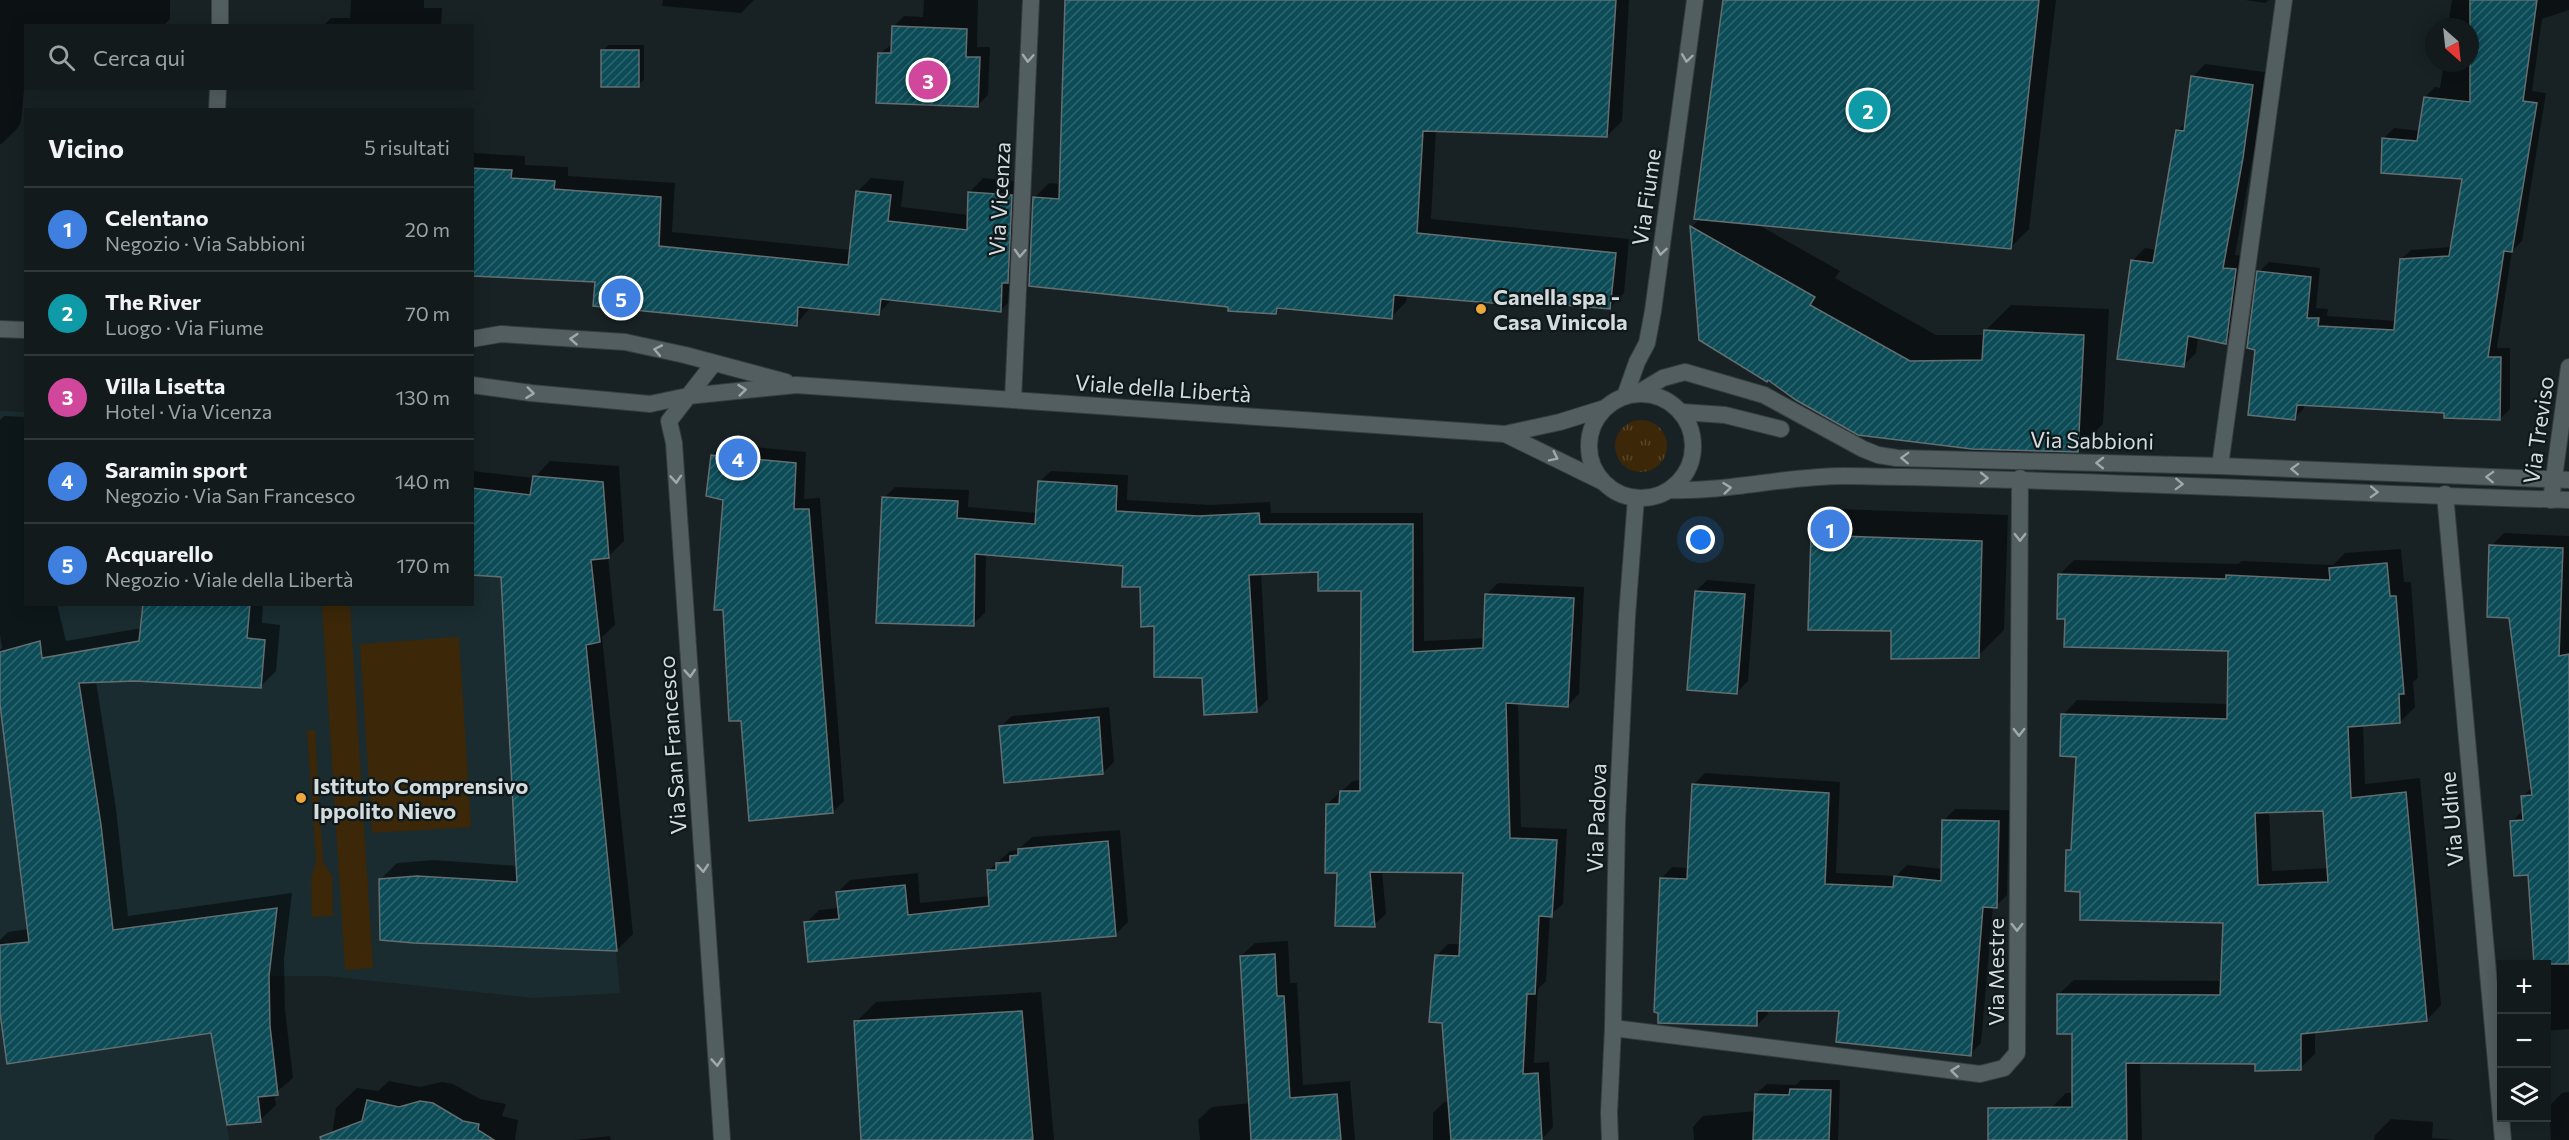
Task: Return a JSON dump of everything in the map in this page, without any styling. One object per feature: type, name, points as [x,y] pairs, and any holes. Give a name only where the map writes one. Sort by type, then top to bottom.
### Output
[{"type":"street","points":[[220,0],[220,24]]},
{"type":"street","name":"Via Vicenza","points":[[1013,400],[1031,0]]},
{"type":"street","name":"Via Fiume","points":[[1631,395],[1637,362],[1647,343],[1653,311],[1695,0]]},
{"type":"street","points":[[2220,466],[2284,0]]},
{"type":"street","points":[[217,108],[218,90]]},
{"type":"street","points":[[0,329],[24,330]]},
{"type":"street","points":[[474,339],[501,334],[625,342],[796,385]]},
{"type":"street","points":[[650,404],[669,421],[714,363]]},
{"type":"street","name":"Via Treviso","points":[[2551,500],[2561,480],[2569,367]]},
{"type":"street","name":"Via Sabbioni","points":[[1631,395],[1663,378],[1685,372],[1764,395],[1863,449],[1878,455],[1897,458],[2220,466],[2561,480]]},
{"type":"street","points":[[474,385],[650,404],[688,396],[796,385]]},
{"type":"street","name":"Viale della Libertà","points":[[796,385],[1505,434],[1560,422],[1605,408]]},
{"type":"street","points":[[1631,395],[1668,401],[1682,412],[1691,428],[1694,446],[1691,463],[1682,479],[1669,490],[1654,497],[1636,498],[1612,490],[1602,481],[1593,467],[1589,452],[1590,435],[1595,421],[1605,408],[1631,395]]},
{"type":"street","points":[[1682,412],[1725,415],[1781,429]]},
{"type":"street","name":"Via San Francesco","points":[[669,421],[674,454],[722,1140]]},
{"type":"street","name":"Viale della Libertà","points":[[1505,434],[1602,481]]},
{"type":"street","name":"Via Sabbioni","points":[[1669,490],[1695,491],[1812,476],[2019,478],[2569,500]]},
{"type":"street","name":"Via Mestre","points":[[1613,1028],[1980,1074],[2004,1068],[2017,1053],[2019,478]]},
{"type":"street","name":"Via Udine","points":[[2445,494],[2503,1140]]},
{"type":"street","name":"Via Padova","points":[[1610,1140],[1618,810],[1627,616],[1636,498]]},
{"type":"shaded area","name":"Istituto Comprensivo Ippolito Nievo","points":[[0,411],[24,412],[24,606],[474,606],[474,488],[530,495],[533,476],[603,482],[609,558],[592,560],[600,642],[586,645],[620,993],[534,998],[327,976],[270,976],[270,1026],[213,1033],[229,1140],[0,1140]]},
{"type":"green space","points":[[1641,420],[1651,422],[1659,428],[1665,436],[1667,446],[1665,456],[1659,464],[1651,470],[1641,472],[1631,470],[1623,464],[1617,456],[1615,446],[1617,436],[1623,428],[1631,422]]},
{"type":"green space","points":[[322,606],[350,606],[373,968],[345,970]]},
{"type":"green space","points":[[459,637],[471,827],[372,833],[360,644]]},
{"type":"green space","points":[[307,730],[315,730],[323,862],[332,876],[333,916],[312,917],[311,879],[316,862]]},
{"type":"building","points":[[1065,0],[1616,0],[1607,137],[1423,131],[1417,233],[1616,253],[1610,309],[1517,301],[1516,305],[1394,295],[1392,319],[1277,308],[1276,314],[1228,311],[1228,307],[1029,286],[1033,197],[1059,199]]},
{"type":"building","points":[[1723,0],[2039,0],[2011,249],[1694,219]]},
{"type":"building","points":[[2470,0],[2537,0],[2523,101],[2537,103],[2512,252],[2504,251],[2488,357],[2501,357],[2500,420],[2444,418],[2444,413],[2297,405],[2295,420],[2248,415],[2255,350],[2247,348],[2257,271],[2311,277],[2307,318],[2319,318],[2318,326],[2394,330],[2400,259],[2449,256],[2462,179],[2381,173],[2382,138],[2417,141],[2424,97],[2470,102],[2470,72],[2479,72],[2479,18],[2470,18]]},
{"type":"building","points":[[892,26],[967,29],[966,57],[980,57],[978,107],[876,103],[878,53],[891,53]]},
{"type":"building","points":[[601,50],[639,50],[639,87],[601,87]]},
{"type":"building","points":[[2191,76],[2253,85],[2243,158],[2223,268],[2236,269],[2226,344],[2188,336],[2184,367],[2117,359],[2131,260],[2153,263],[2176,130],[2184,131]]},
{"type":"building","points":[[474,168],[512,170],[511,178],[555,181],[554,189],[661,197],[659,246],[848,265],[856,191],[891,195],[888,221],[967,230],[968,192],[1012,195],[1008,283],[1002,283],[1001,312],[881,299],[879,315],[798,307],[797,326],[593,306],[595,282],[474,276]]},
{"type":"building","points":[[1690,226],[1815,297],[1810,305],[1910,361],[1982,360],[1984,330],[2084,335],[2078,452],[1972,449],[1858,435],[1796,400],[1768,380],[1767,382],[1699,340]]},
{"type":"building","points":[[711,455],[796,463],[794,509],[809,509],[833,813],[749,821],[741,721],[729,721],[723,610],[714,610],[723,500],[706,496]]},
{"type":"building","points":[[533,476],[603,482],[609,558],[591,560],[600,642],[586,645],[617,951],[380,940],[379,879],[417,876],[517,882],[501,577],[474,575],[474,488],[530,495]]},
{"type":"building","points":[[1038,481],[1117,486],[1116,511],[1198,516],[1259,513],[1260,524],[1413,524],[1413,652],[1483,648],[1485,594],[1574,598],[1568,707],[1506,703],[1510,838],[1557,840],[1552,917],[1539,916],[1535,994],[1527,994],[1523,1074],[1538,1073],[1542,1140],[1451,1140],[1442,1023],[1429,1022],[1435,955],[1459,956],[1463,873],[1370,872],[1375,927],[1335,926],[1337,873],[1325,873],[1326,804],[1339,804],[1340,791],[1360,791],[1361,591],[1318,591],[1318,572],[1249,575],[1257,712],[1204,715],[1202,678],[1154,677],[1154,626],[1141,627],[1140,587],[1122,587],[1123,566],[975,554],[974,626],[876,623],[882,497],[958,501],[957,518],[1035,524]]},
{"type":"building","points":[[1811,535],[1982,541],[1979,658],[1891,659],[1891,631],[1808,630]]},
{"type":"building","points":[[2489,545],[2563,548],[2559,656],[2569,654],[2569,964],[2551,964],[2551,960],[2534,960],[2528,875],[2514,876],[2510,821],[2523,820],[2521,796],[2532,795],[2509,618],[2487,617]]},
{"type":"building","points":[[2387,563],[2390,596],[2396,596],[2404,694],[2399,694],[2400,723],[2348,727],[2351,798],[2406,792],[2427,1021],[2301,1034],[2301,1070],[2255,1071],[2255,1064],[2126,1063],[2127,1140],[1988,1140],[1988,1108],[2072,1107],[2072,1034],[2057,1034],[2057,994],[2220,995],[2223,923],[2080,920],[2080,892],[2065,891],[2066,850],[2071,850],[2076,757],[2060,756],[2061,714],[2227,719],[2228,651],[2064,647],[2065,619],[2057,619],[2058,574],[2226,579],[2226,575],[2330,580],[2329,568]],"holes":[[[2323,811],[2328,882],[2258,885],[2255,813]]]},
{"type":"building","points":[[1695,591],[1745,594],[1737,694],[1687,690]]},
{"type":"building","points":[[143,606],[250,606],[247,638],[265,640],[261,688],[135,681],[79,683],[101,825],[113,930],[277,908],[269,976],[270,1026],[278,1095],[258,1097],[261,1122],[227,1125],[211,1033],[7,1064],[0,1013],[0,945],[29,942],[0,704],[0,652],[40,641],[42,658],[139,641]]},
{"type":"building","points":[[1099,717],[1103,774],[1004,783],[999,726]]},
{"type":"building","points":[[1692,784],[1829,793],[1825,884],[1893,887],[1894,876],[1941,881],[1942,820],[1999,821],[1997,908],[1983,907],[1971,1056],[1836,1042],[1839,1011],[1757,1011],[1757,1026],[1658,1023],[1658,1013],[1654,1012],[1660,878],[1687,879]]},
{"type":"building","points":[[1108,841],[1116,936],[808,962],[804,922],[839,919],[836,892],[905,885],[908,915],[989,906],[987,870],[996,870],[996,863],[1010,862],[1010,856],[1018,855],[1018,849]]},
{"type":"building","points":[[1275,954],[1277,996],[1284,996],[1290,1098],[1337,1094],[1341,1140],[1251,1140],[1240,956]]},
{"type":"building","points":[[1022,1011],[1033,1140],[861,1140],[854,1021]]},
{"type":"building","points":[[1790,1089],[1831,1090],[1829,1140],[1753,1140],[1755,1094],[1789,1095]]},
{"type":"building","points":[[367,1100],[399,1107],[420,1101],[433,1103],[463,1121],[479,1124],[478,1130],[494,1140],[321,1140],[320,1137],[362,1121]]},
{"type":"place","name":"Villa Lisetta","points":[[928,80]]},
{"type":"place","name":"The River","points":[[1868,110]]},
{"type":"place","name":"Acquarello","points":[[621,298]]},
{"type":"place","name":"Canella spa - Casa Vinicola","points":[[1481,309]]},
{"type":"place","name":"Saramin sport","points":[[738,458]]},
{"type":"place","name":"Celentano","points":[[1830,529]]},
{"type":"place","name":"Istituto Comprensivo Ippolito Nievo","points":[[301,798]]}]
